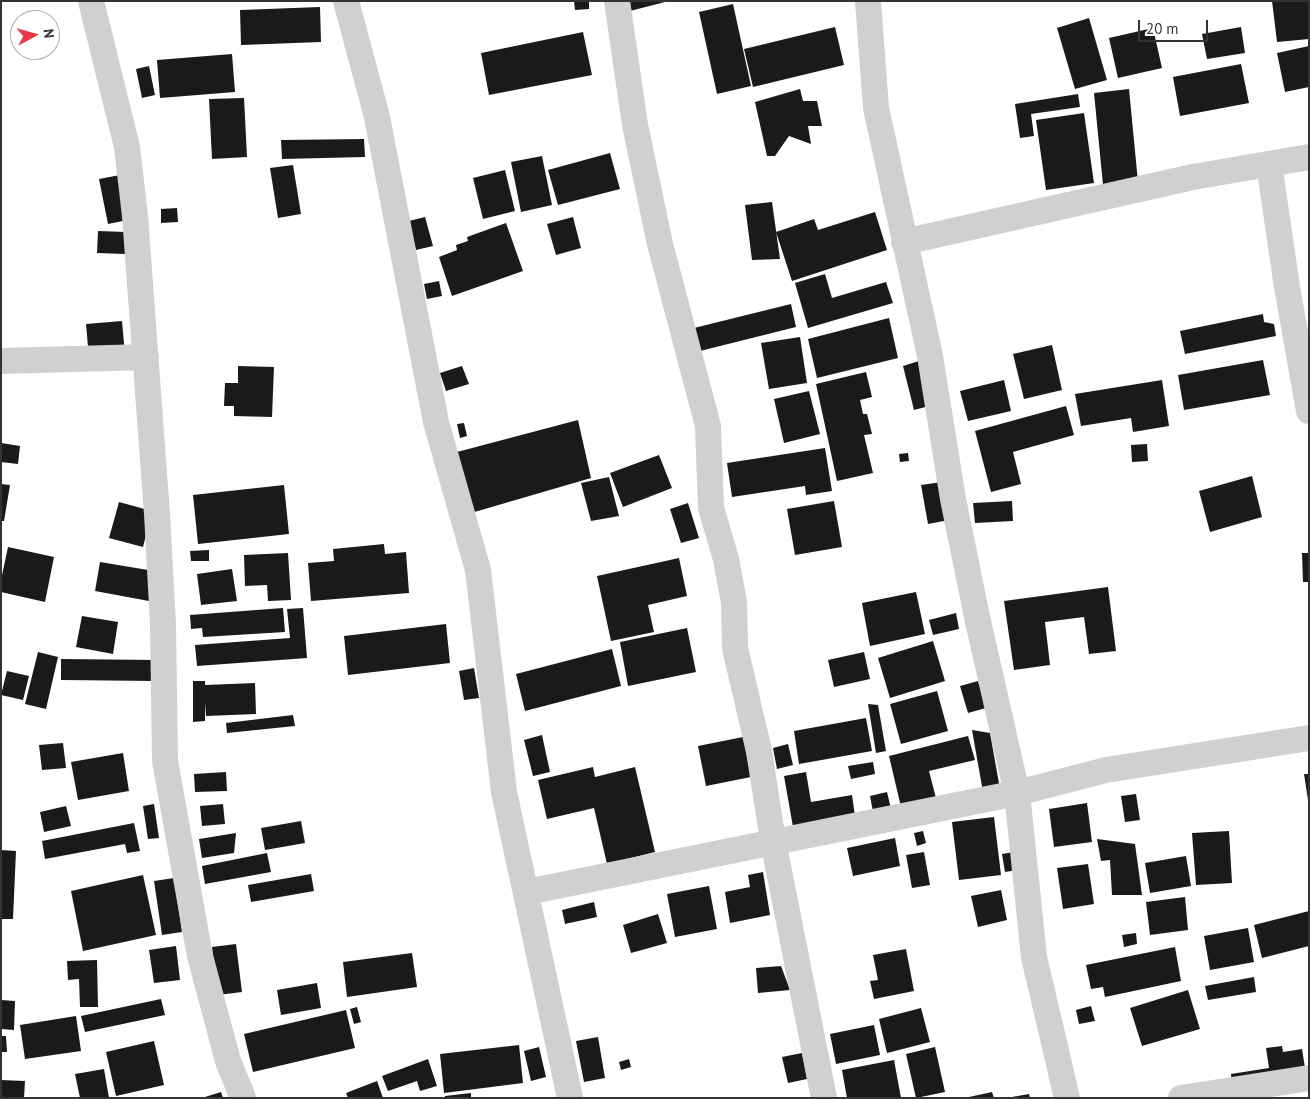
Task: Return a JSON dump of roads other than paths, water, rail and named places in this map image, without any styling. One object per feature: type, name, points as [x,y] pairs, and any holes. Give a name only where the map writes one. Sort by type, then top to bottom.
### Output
[{"type":"street","points":[[90,1],[127,147],[135,216],[163,624],[165,761],[200,956],[228,1061],[243,1098]]},
{"type":"street","points":[[346,1],[377,117],[436,422],[478,570],[504,792],[570,1098]]},
{"type":"street","points":[[616,1],[635,125],[660,244],[708,426],[711,508],[726,559],[734,602],[735,648],[759,751],[773,841],[824,1098]]},
{"type":"street","points":[[869,1],[876,108],[930,356],[953,499],[976,617],[1017,792],[1034,956],[1067,1098]]},
{"type":"street","points":[[904,242],[1193,177],[1309,157]]},
{"type":"street","points":[[1269,164],[1287,287],[1309,411]]},
{"type":"street","points":[[1,361],[146,357]]},
{"type":"street","points":[[527,892],[1017,792],[1106,770],[1309,738]]},
{"type":"street","points":[[1181,1098],[1309,1078]]}]
